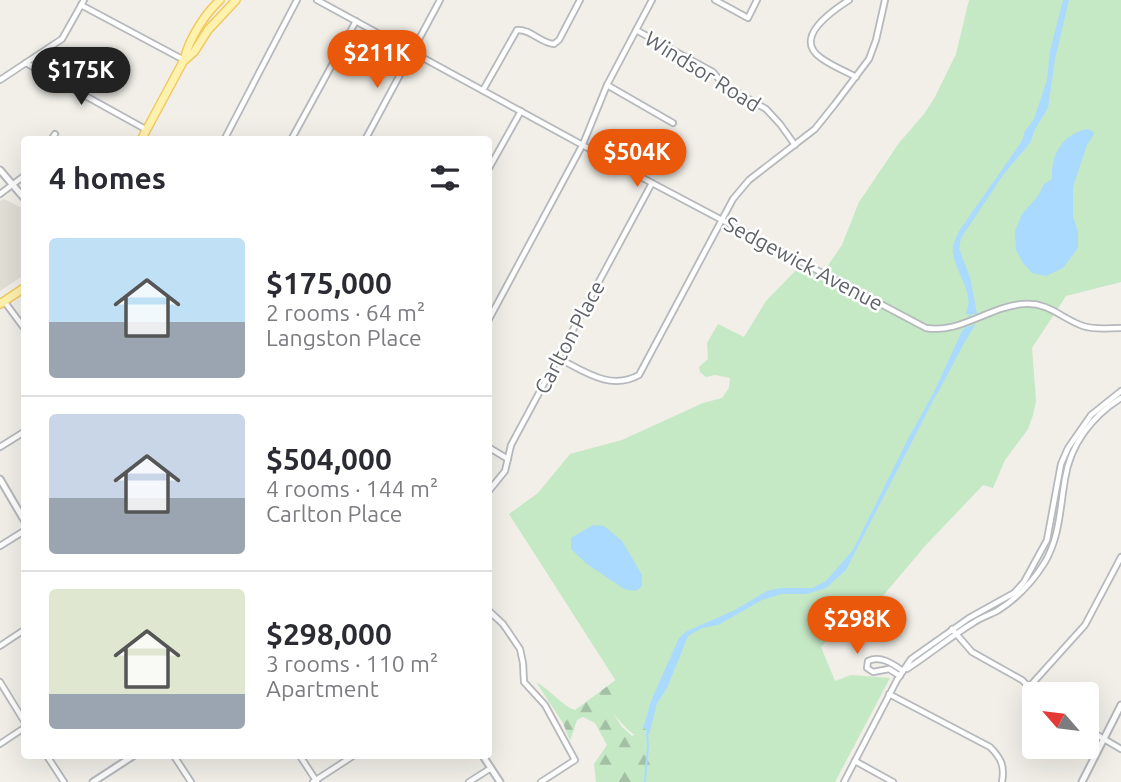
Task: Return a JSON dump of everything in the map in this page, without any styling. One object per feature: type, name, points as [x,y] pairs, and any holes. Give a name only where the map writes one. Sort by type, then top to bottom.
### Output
[{"type":"main road","points":[[143,136],[196,33],[220,0]]},
{"type":"main road","points":[[184,60],[194,52],[208,30],[236,0]]},
{"type":"main road","points":[[2,303],[21,290]]},
{"type":"street","points":[[225,136],[297,0]]},
{"type":"street","name":"Sedgewick Avenue","points":[[317,0],[919,325],[939,329],[1008,306],[1032,303],[1054,309],[1084,326],[1121,328]]},
{"type":"street","points":[[367,136],[440,0]]},
{"type":"street","points":[[483,90],[517,30],[523,30],[554,44],[559,40],[580,0]]},
{"type":"street","points":[[492,314],[583,144],[607,85],[652,0]]},
{"type":"street","points":[[715,0],[748,18],[757,0]]},
{"type":"street","points":[[849,0],[814,29],[810,41],[813,50],[820,57],[856,77]]},
{"type":"street","points":[[558,358],[599,379],[616,382],[639,375],[721,218],[749,180],[815,129],[869,59],[885,0]]},
{"type":"street","points":[[0,80],[62,39],[82,3],[184,60]]},
{"type":"street","points":[[293,136],[356,21]]},
{"type":"street","name":"Windsor Road","points":[[636,30],[713,72],[723,84],[766,109],[795,145]]},
{"type":"street","points":[[26,63],[147,130]]},
{"type":"street","points":[[607,85],[673,123]]},
{"type":"street","points":[[492,162],[521,111]]},
{"type":"street","points":[[0,170],[21,195]]},
{"type":"street","points":[[0,194],[21,178]]},
{"type":"street","name":"Carlton Place","points":[[492,487],[505,471],[511,444],[652,183]]},
{"type":"street","points":[[2,303],[21,325]]},
{"type":"street","points":[[844,782],[889,694],[911,659],[952,629],[1014,593],[1024,582],[1047,540],[1061,464],[1068,448],[1091,415],[1121,391]]},
{"type":"street","points":[[902,674],[956,634],[1016,598],[1033,579],[1050,552],[1061,514],[1068,465],[1077,443],[1089,426],[1121,398]]},
{"type":"street","points":[[0,447],[21,434]]},
{"type":"street","points":[[492,449],[508,459]]},
{"type":"street","points":[[0,479],[21,515]]},
{"type":"street","points":[[0,546],[21,533]]},
{"type":"street","points":[[1034,682],[1085,625],[1121,557]]},
{"type":"street","points":[[492,614],[503,624],[520,649],[524,681],[545,705],[575,760],[541,782]]},
{"type":"street","points":[[952,629],[972,652],[1024,682]]},
{"type":"street","points":[[0,646],[21,632]]},
{"type":"street","points":[[868,661],[889,661],[902,674],[889,669],[873,672],[867,668],[868,661]]},
{"type":"street","points":[[0,682],[21,715]]},
{"type":"street","points":[[889,694],[990,747],[1000,758],[1004,771],[1002,782]]},
{"type":"street","points":[[1082,782],[1121,705]]},
{"type":"street","points":[[0,744],[21,730]]},
{"type":"street","points":[[1099,737],[1121,749]]},
{"type":"street","points":[[49,759],[64,782]]},
{"type":"street","points":[[93,782],[128,759]]},
{"type":"street","points":[[176,759],[191,782]]},
{"type":"street","points":[[302,759],[315,782],[349,759]]},
{"type":"street","points":[[485,759],[500,782]]},
{"type":"street","points":[[855,761],[893,782]]},
{"type":"street","points":[[470,782],[491,768]]},
{"type":"shaded area","points":[[4,199],[21,208],[21,277],[0,291],[0,201]]},
{"type":"green space","points":[[969,0],[1121,0],[1121,282],[1066,296],[1032,348],[1036,401],[1033,415],[1028,429],[1005,460],[993,488],[983,485],[926,545],[881,598],[839,628],[821,647],[835,681],[851,675],[890,678],[835,782],[633,782],[646,744],[626,728],[597,695],[616,681],[509,514],[538,493],[570,454],[622,440],[703,403],[722,398],[729,388],[730,378],[715,375],[706,377],[699,367],[708,359],[707,343],[718,324],[744,337],[766,301],[800,266],[820,277],[842,245],[859,202],[899,143],[935,97],[956,54]]},
{"type":"green space","points":[[617,679],[622,687],[605,700],[622,727],[632,736],[645,728],[654,754],[653,782],[596,782],[594,764],[607,745],[595,723],[583,717],[577,720],[570,741],[563,723],[536,682],[575,710]]},
{"type":"water","points":[[1063,0],[1069,0],[1055,59],[1048,108],[1030,143],[1003,175],[961,238],[959,249],[970,277],[977,314],[965,314],[968,307],[967,292],[955,261],[954,242],[1034,119],[1047,80],[1050,51]]},
{"type":"water","points":[[1086,129],[1094,134],[1087,145],[1073,187],[1073,216],[1078,232],[1078,248],[1063,268],[1046,276],[1032,273],[1016,250],[1015,231],[1022,214],[1038,196],[1044,184],[1052,179],[1053,162],[1059,148],[1070,136]]},
{"type":"water","points":[[976,324],[935,397],[846,570],[826,588],[807,594],[781,594],[762,600],[718,625],[702,628],[688,636],[667,688],[657,703],[649,735],[645,728],[643,729],[651,701],[679,638],[687,631],[733,611],[767,591],[812,588],[826,581],[853,550],[933,394],[963,329]]},
{"type":"water","points":[[593,525],[604,526],[622,541],[642,575],[642,586],[636,591],[624,589],[587,564],[571,549],[571,538]]},
{"type":"waterway","points":[[966,328],[971,313]]},
{"type":"waterway","points":[[645,782],[647,732]]}]
